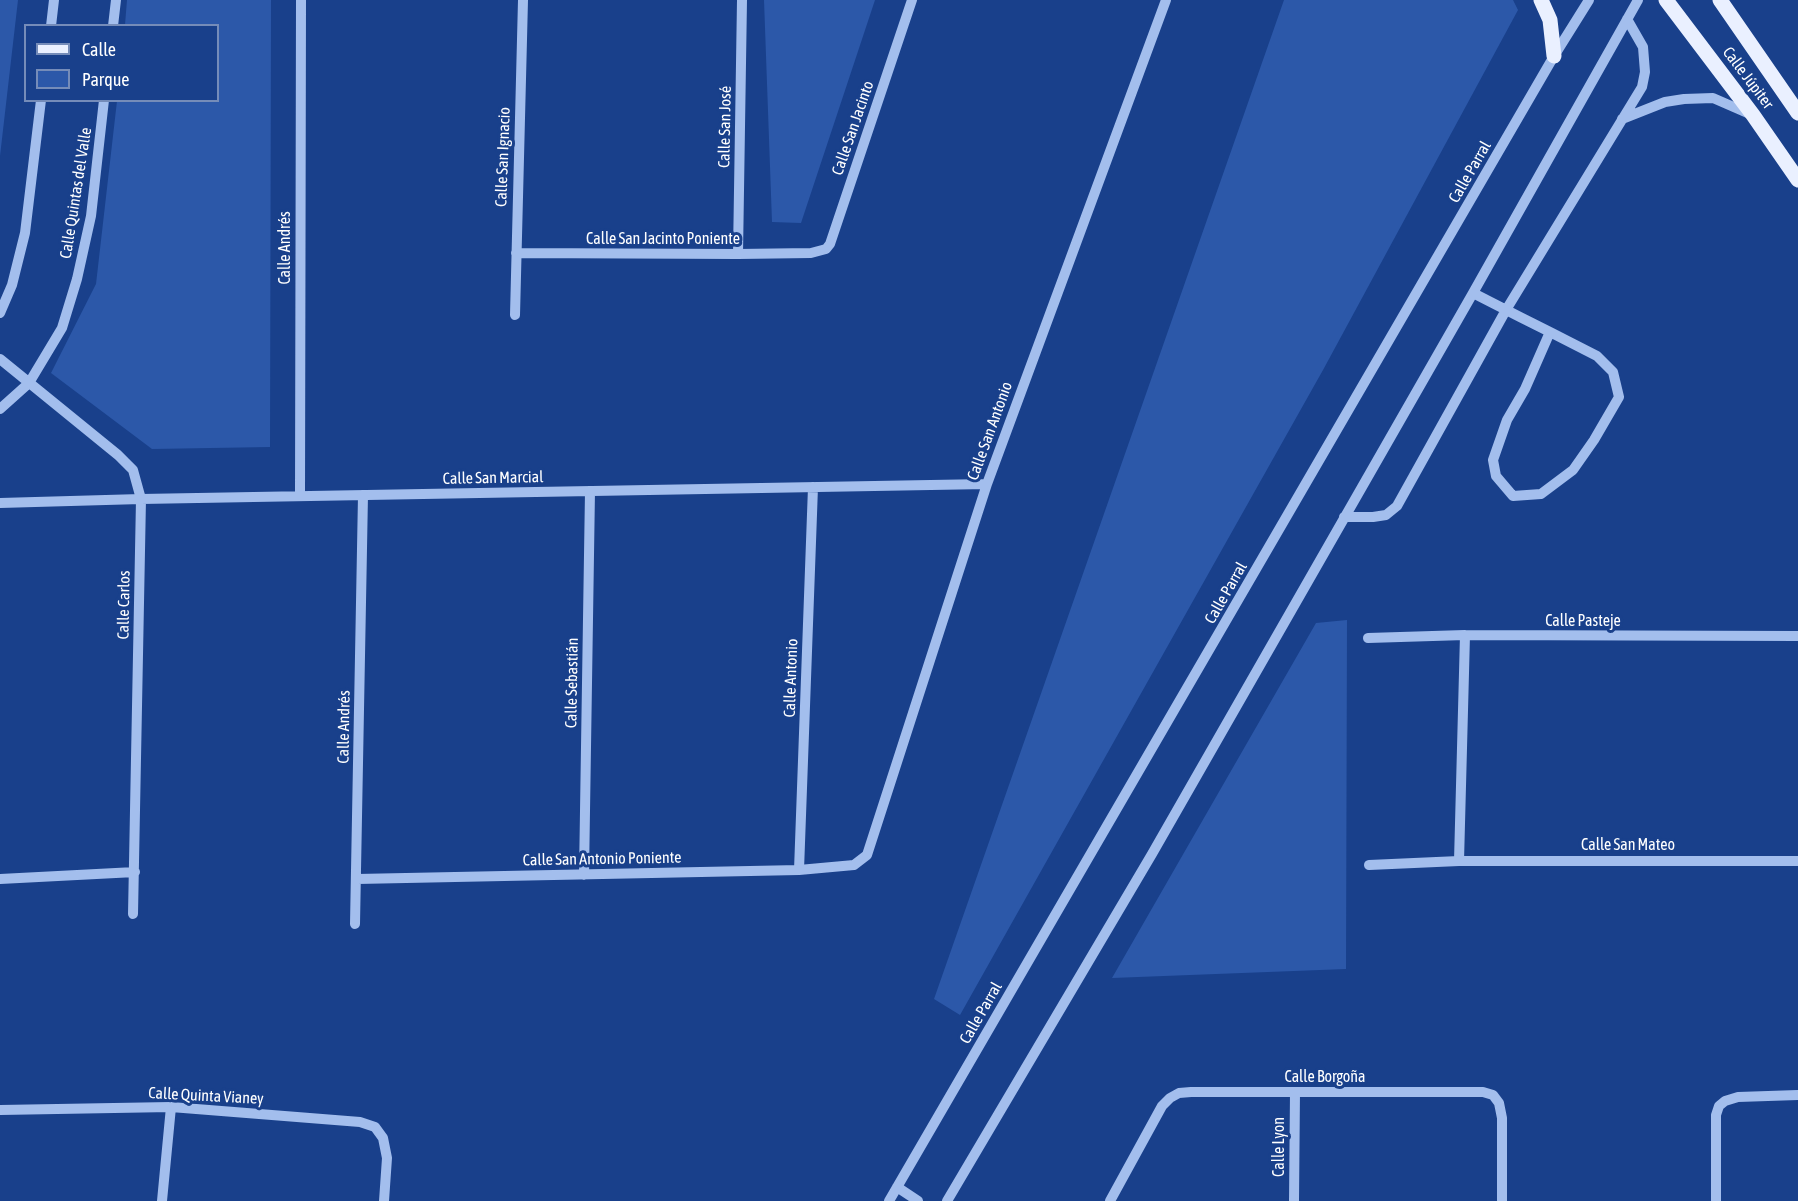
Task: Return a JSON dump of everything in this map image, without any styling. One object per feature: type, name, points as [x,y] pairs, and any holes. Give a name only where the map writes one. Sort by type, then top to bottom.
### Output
[{"type":"main road","points":[[1541,0],[1550,20],[1554,56]]},
{"type":"main road","name":"Calle Júpiter","points":[[1666,0],[1754,115],[1798,180]]},
{"type":"main road","name":"Calle Júpiter","points":[[1720,0],[1798,113]]},
{"type":"street","points":[[51,24],[54,0]]},
{"type":"street","points":[[113,24],[116,0]]},
{"type":"street","name":"Calle Andrés","points":[[300,496],[301,0]]},
{"type":"street","name":"Calle San Ignacio","points":[[515,315],[523,0]]},
{"type":"street","name":"Calle San José","points":[[738,254],[742,0]]},
{"type":"street","name":"Calle San Jacinto","points":[[811,253],[826,249],[830,244],[912,0]]},
{"type":"street","name":"Calle San Antonio","points":[[847,866],[854,865],[867,855],[987,483],[1166,0]]},
{"type":"street","name":"Calle Parral","points":[[889,1201],[1554,56],[1589,0]]},
{"type":"street","points":[[947,1201],[1152,854],[1638,0]]},
{"type":"street","points":[[1344,517],[1373,518],[1386,515],[1397,506],[1506,310],[1642,87],[1645,72],[1643,47],[1628,19]]},
{"type":"street","points":[[1621,119],[1665,102],[1684,99],[1713,99],[1754,115]]},
{"type":"street","points":[[0,313],[12,285],[25,233],[41,102]]},
{"type":"street","name":"Calle Quintas del Valle","points":[[0,409],[29,383],[62,328],[77,279],[91,216],[104,102]]},
{"type":"street","name":"Calle San Jacinto Poniente","points":[[516,253],[811,253]]},
{"type":"street","points":[[1473,293],[1506,310],[1550,332],[1597,356],[1613,372],[1619,397],[1573,470],[1542,494],[1513,496],[1496,476],[1493,460],[1507,420],[1525,389],[1550,332]]},
{"type":"street","name":"Calle Carlos","points":[[0,359],[118,455],[133,470],[141,499],[133,914]]},
{"type":"street","name":"Calle San Marcial","points":[[0,503],[987,483]]},
{"type":"street","name":"Calle Antonio","points":[[799,870],[813,487]]},
{"type":"street","name":"Calle Sebastián","points":[[584,875],[590,491]]},
{"type":"street","name":"Calle Andrés","points":[[356,924],[363,495]]},
{"type":"street","points":[[1459,861],[1465,636]]},
{"type":"street","name":"Calle Pasteje","points":[[1368,638],[1798,636]]},
{"type":"street","name":"Calle San Mateo","points":[[1370,865],[1459,861],[1798,861]]},
{"type":"street","name":"Calle San Antonio Poniente","points":[[357,879],[799,870],[847,866]]},
{"type":"street","points":[[0,879],[135,872]]},
{"type":"street","name":"Calle Borgoña","points":[[1110,1201],[1162,1106],[1179,1093],[1191,1092],[1482,1092],[1493,1095],[1499,1103],[1502,1118],[1502,1201]]},
{"type":"street","name":"Calle Lyon","points":[[1294,1201],[1295,1092]]},
{"type":"street","points":[[1716,1201],[1716,1115],[1719,1106],[1725,1101],[1738,1097],[1798,1095]]},
{"type":"street","points":[[162,1201],[171,1107]]},
{"type":"street","name":"Calle Quinta Vianey","points":[[0,1110],[171,1107],[360,1122],[375,1127],[383,1138],[387,1158],[384,1201]]},
{"type":"street","points":[[897,1187],[918,1201]]},
{"type":"green space","points":[[0,0],[18,0],[0,156]]},
{"type":"green space","points":[[127,0],[271,0],[270,447],[152,449],[51,373],[96,284],[117,102],[219,102],[219,24],[125,24]]},
{"type":"green space","points":[[764,0],[875,0],[801,223],[772,222]]},
{"type":"green space","points":[[1284,0],[1513,0],[1518,10],[1323,370],[960,1015],[934,999]]},
{"type":"green space","points":[[1347,620],[1346,969],[1112,978],[1316,623]]}]
